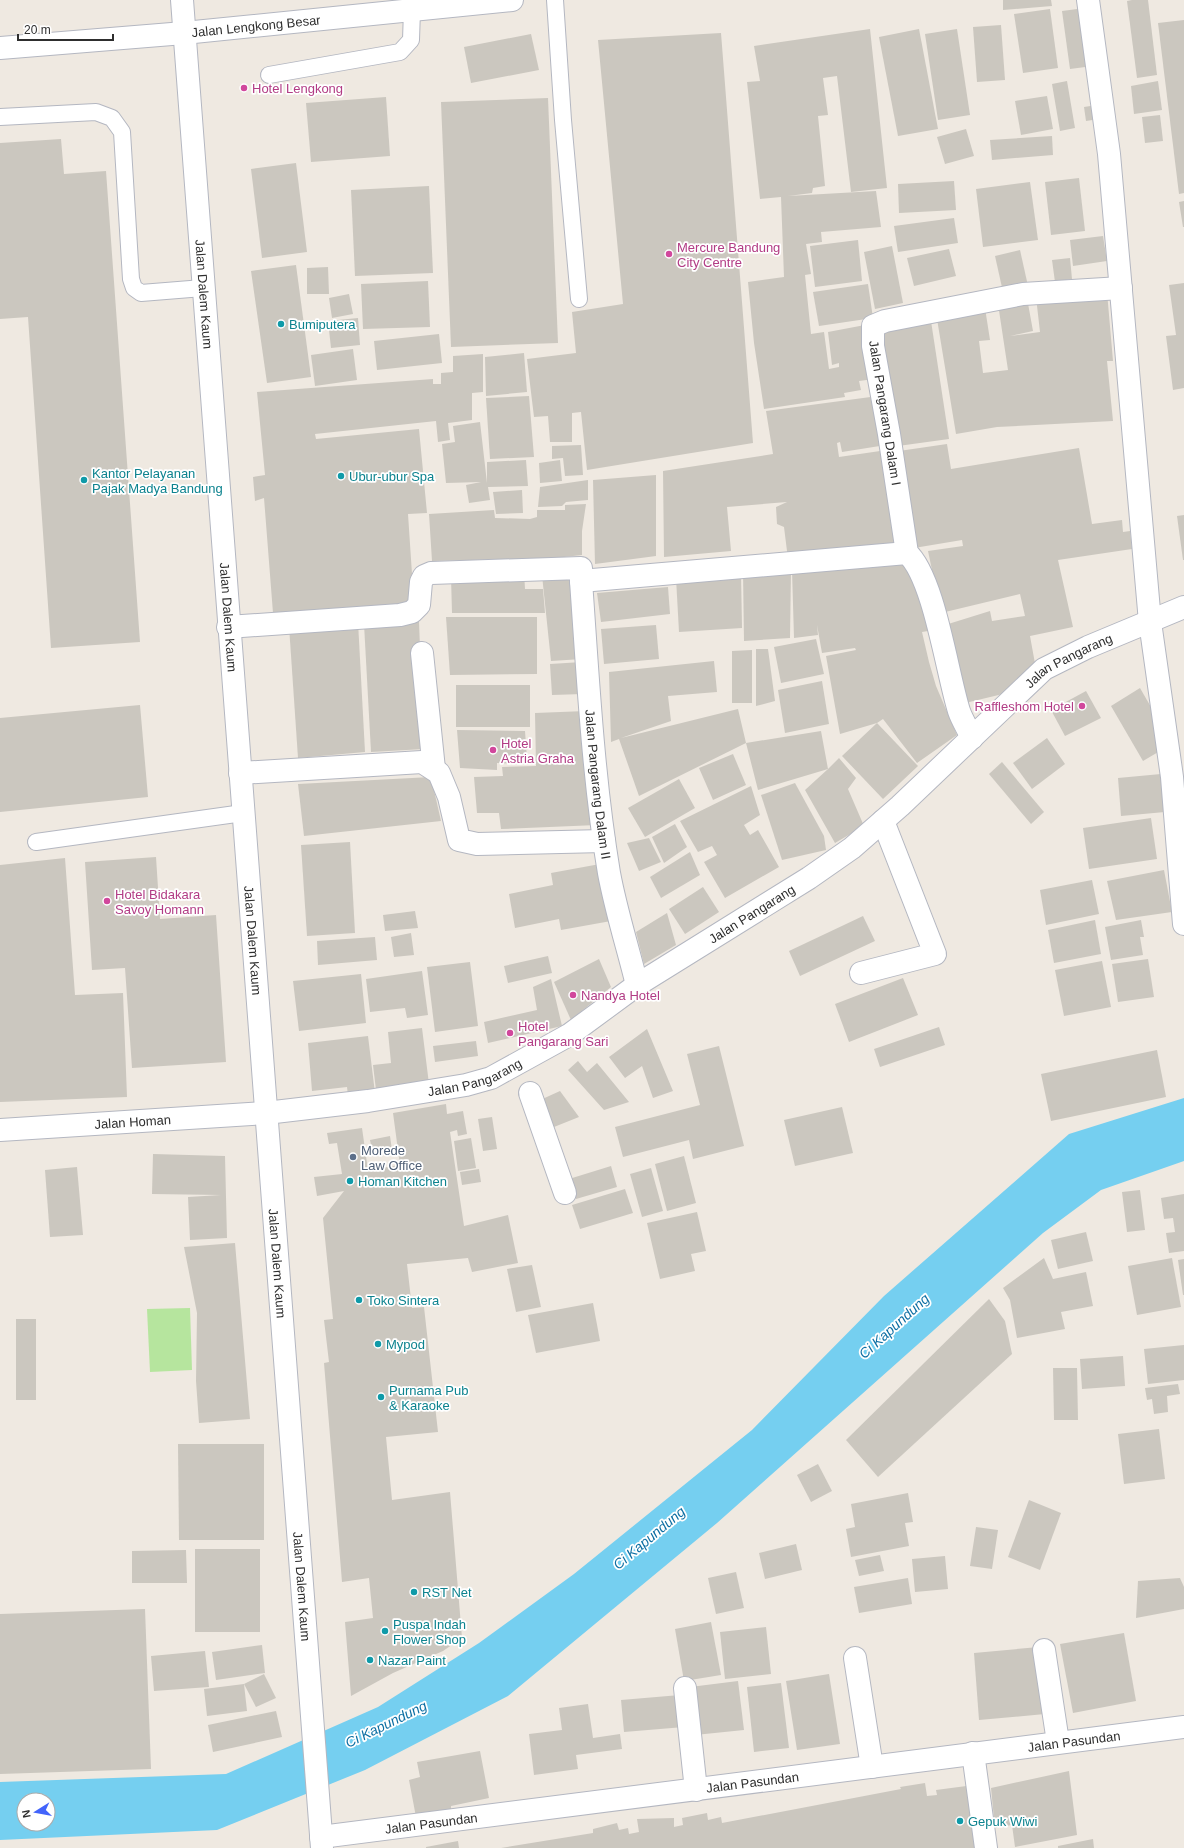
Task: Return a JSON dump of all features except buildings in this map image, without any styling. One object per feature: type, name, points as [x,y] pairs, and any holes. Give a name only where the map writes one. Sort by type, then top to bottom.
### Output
[{"type":"street","name":"Jalan Dalem Kaum","points":[[182,0],[228,627],[322,1843]]},
{"type":"street","name":"Jalan Lengkong Besar","points":[[0,48],[184,33],[512,0]]},
{"type":"street","points":[[1088,0],[1109,154],[1150,622],[1172,777],[1184,924]]},
{"type":"street","name":"Jalan Pangarang Dalam I","points":[[972,738],[959,712],[926,584],[914,560],[907,553],[889,434],[873,346],[873,326],[886,320],[1024,294],[1121,288]]},
{"type":"street","points":[[228,627],[400,615],[412,612],[419,605],[421,582],[424,576],[431,573],[581,568],[581,581],[907,553]]},
{"type":"street","name":"Jalan Pangarang Dalam II","points":[[581,581],[592,727],[604,840],[610,875],[637,985]]},
{"type":"street","name":"Jalan Pangarang","points":[[266,1113],[368,1101],[466,1085],[491,1078],[569,1035],[637,985],[809,878],[852,848],[972,738],[1044,669],[1088,647],[1184,607]]},
{"type":"street","points":[[422,653],[434,769]]},
{"type":"street","points":[[240,773],[422,762],[439,773],[449,797],[459,840],[477,844],[604,840]]},
{"type":"street","points":[[861,974],[935,954],[883,820]]},
{"type":"street","points":[[530,1093],[565,1193]]},
{"type":"street","name":"Jalan Homan","points":[[0,1130],[266,1113]]},
{"type":"street","points":[[1044,1650],[1058,1742]]},
{"type":"street","points":[[855,1658],[872,1767]]},
{"type":"street","points":[[685,1688],[696,1790]]},
{"type":"street","name":"Jalan Pasundan","points":[[322,1843],[696,1790],[1058,1742],[1184,1727]]},
{"type":"street","points":[[973,1753],[986,1848]]},
{"type":"lane","points":[[555,0],[579,299]]},
{"type":"lane","points":[[269,75],[400,52],[411,40],[412,10]]},
{"type":"lane","points":[[0,118],[96,112],[112,118],[122,132],[131,279],[134,288],[141,292],[203,288]]},
{"type":"lane","points":[[36,842],[243,813]]},
{"type":"green space","points":[[190,1308],[192,1370],[150,1372],[147,1309]]},
{"type":"water","name":"Ci Kapundung","points":[[1184,1098],[1184,1161],[1101,1190],[1043,1233],[717,1523],[508,1696],[365,1770],[217,1830],[0,1840],[0,1782],[226,1774],[378,1707],[479,1643],[574,1574],[752,1430],[884,1296],[1069,1134]]},
{"type":"place","name":"Hotel Lengkong","points":[[244,88]]},
{"type":"place","name":"Mercure Bandung City Centre","points":[[669,254]]},
{"type":"place","name":"Bumiputera","points":[[281,324]]},
{"type":"place","name":"Ubur-ubur Spa","points":[[341,476]]},
{"type":"place","name":"Kantor Pelayanan Pajak Madya Bandung","points":[[84,480]]},
{"type":"place","name":"Raffleshom Hotel","points":[[1082,706]]},
{"type":"place","name":"Hotel Astria Graha","points":[[493,750]]},
{"type":"place","name":"Hotel Bidakara Savoy Homann","points":[[107,901]]},
{"type":"place","name":"Nandya Hotel","points":[[573,995]]},
{"type":"place","name":"Hotel Pangarang Sari","points":[[510,1033]]},
{"type":"place","name":"Morede Law Office","points":[[353,1157]]},
{"type":"place","name":"Homan Kitchen","points":[[350,1181]]},
{"type":"place","name":"Toko Sintera","points":[[359,1300]]},
{"type":"place","name":"Mypod","points":[[378,1344]]},
{"type":"place","name":"Purnama Pub & Karaoke","points":[[381,1397]]},
{"type":"place","name":"RST Net","points":[[414,1592]]},
{"type":"place","name":"Puspa Indah Flower Shop","points":[[385,1631]]},
{"type":"place","name":"Nazar Paint","points":[[370,1660]]},
{"type":"place","name":"Gepuk Wiwi","points":[[960,1821]]}]
